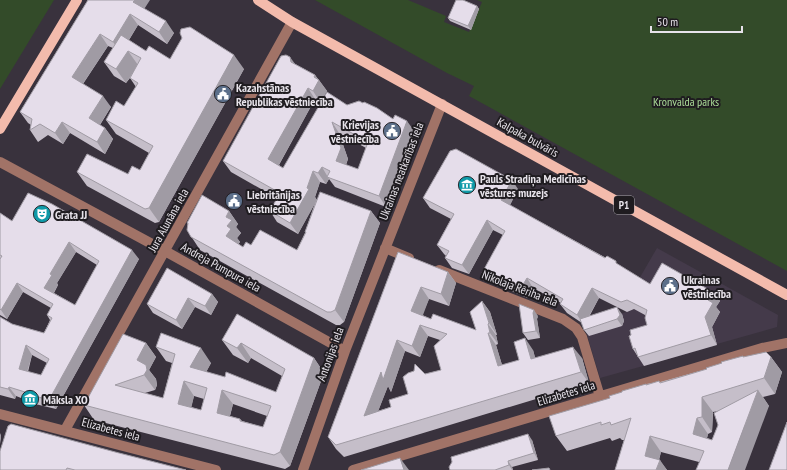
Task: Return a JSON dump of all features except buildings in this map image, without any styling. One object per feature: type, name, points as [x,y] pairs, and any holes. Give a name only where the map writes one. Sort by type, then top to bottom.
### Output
[{"type":"main road","points":[[0,129],[77,0]]},
{"type":"main road","name":"Kalpaka bulvāris","points":[[258,0],[292,22],[787,295]]},
{"type":"street","name":"Jura Alunāna iela","points":[[65,430],[292,22]]},
{"type":"street","name":"Ukrainas neatkarības iela","points":[[385,248],[442,104]]},
{"type":"street","name":"Andreja Pumpura iela","points":[[0,162],[165,251],[345,351]]},
{"type":"street","points":[[385,248],[417,262]]},
{"type":"street","name":"Antonijas iela","points":[[303,470],[345,351],[385,248]]},
{"type":"street","name":"Nikolaja Rēriha iela","points":[[431,267],[563,319],[576,328],[582,337],[600,397]]},
{"type":"street","name":"Elizabetes iela","points":[[353,470],[762,348],[787,343]]},
{"type":"street","name":"Elizabetes iela","points":[[0,414],[17,422],[65,430],[216,470]]},
{"type":"shaded area","points":[[657,248],[778,315],[777,327],[711,347],[710,344],[704,349],[600,378],[584,325],[626,312],[624,305]]},
{"type":"green space","points":[[0,0],[54,0],[0,89]]},
{"type":"green space","name":"Kronvalda parks","points":[[315,0],[408,0],[446,16],[444,22],[469,32],[482,2],[477,0],[787,0],[787,271],[469,96],[474,86],[447,73]]},
{"type":"place","name":"Kazahstānas Republikas vēstniecība","points":[[223,94]]},
{"type":"place","name":"Krievijas vēstniecība","points":[[392,131]]},
{"type":"place","name":"Pauls Stradiņa Medicīnas vēstures muzejs","points":[[467,185]]},
{"type":"place","name":"Liebritānijas vēstniecība","points":[[234,201]]},
{"type":"place","name":"Grata JJ","points":[[42,214]]},
{"type":"place","name":"Ukrainas vēstniecība","points":[[670,286]]},
{"type":"place","name":"Māksla XO","points":[[30,399]]}]
